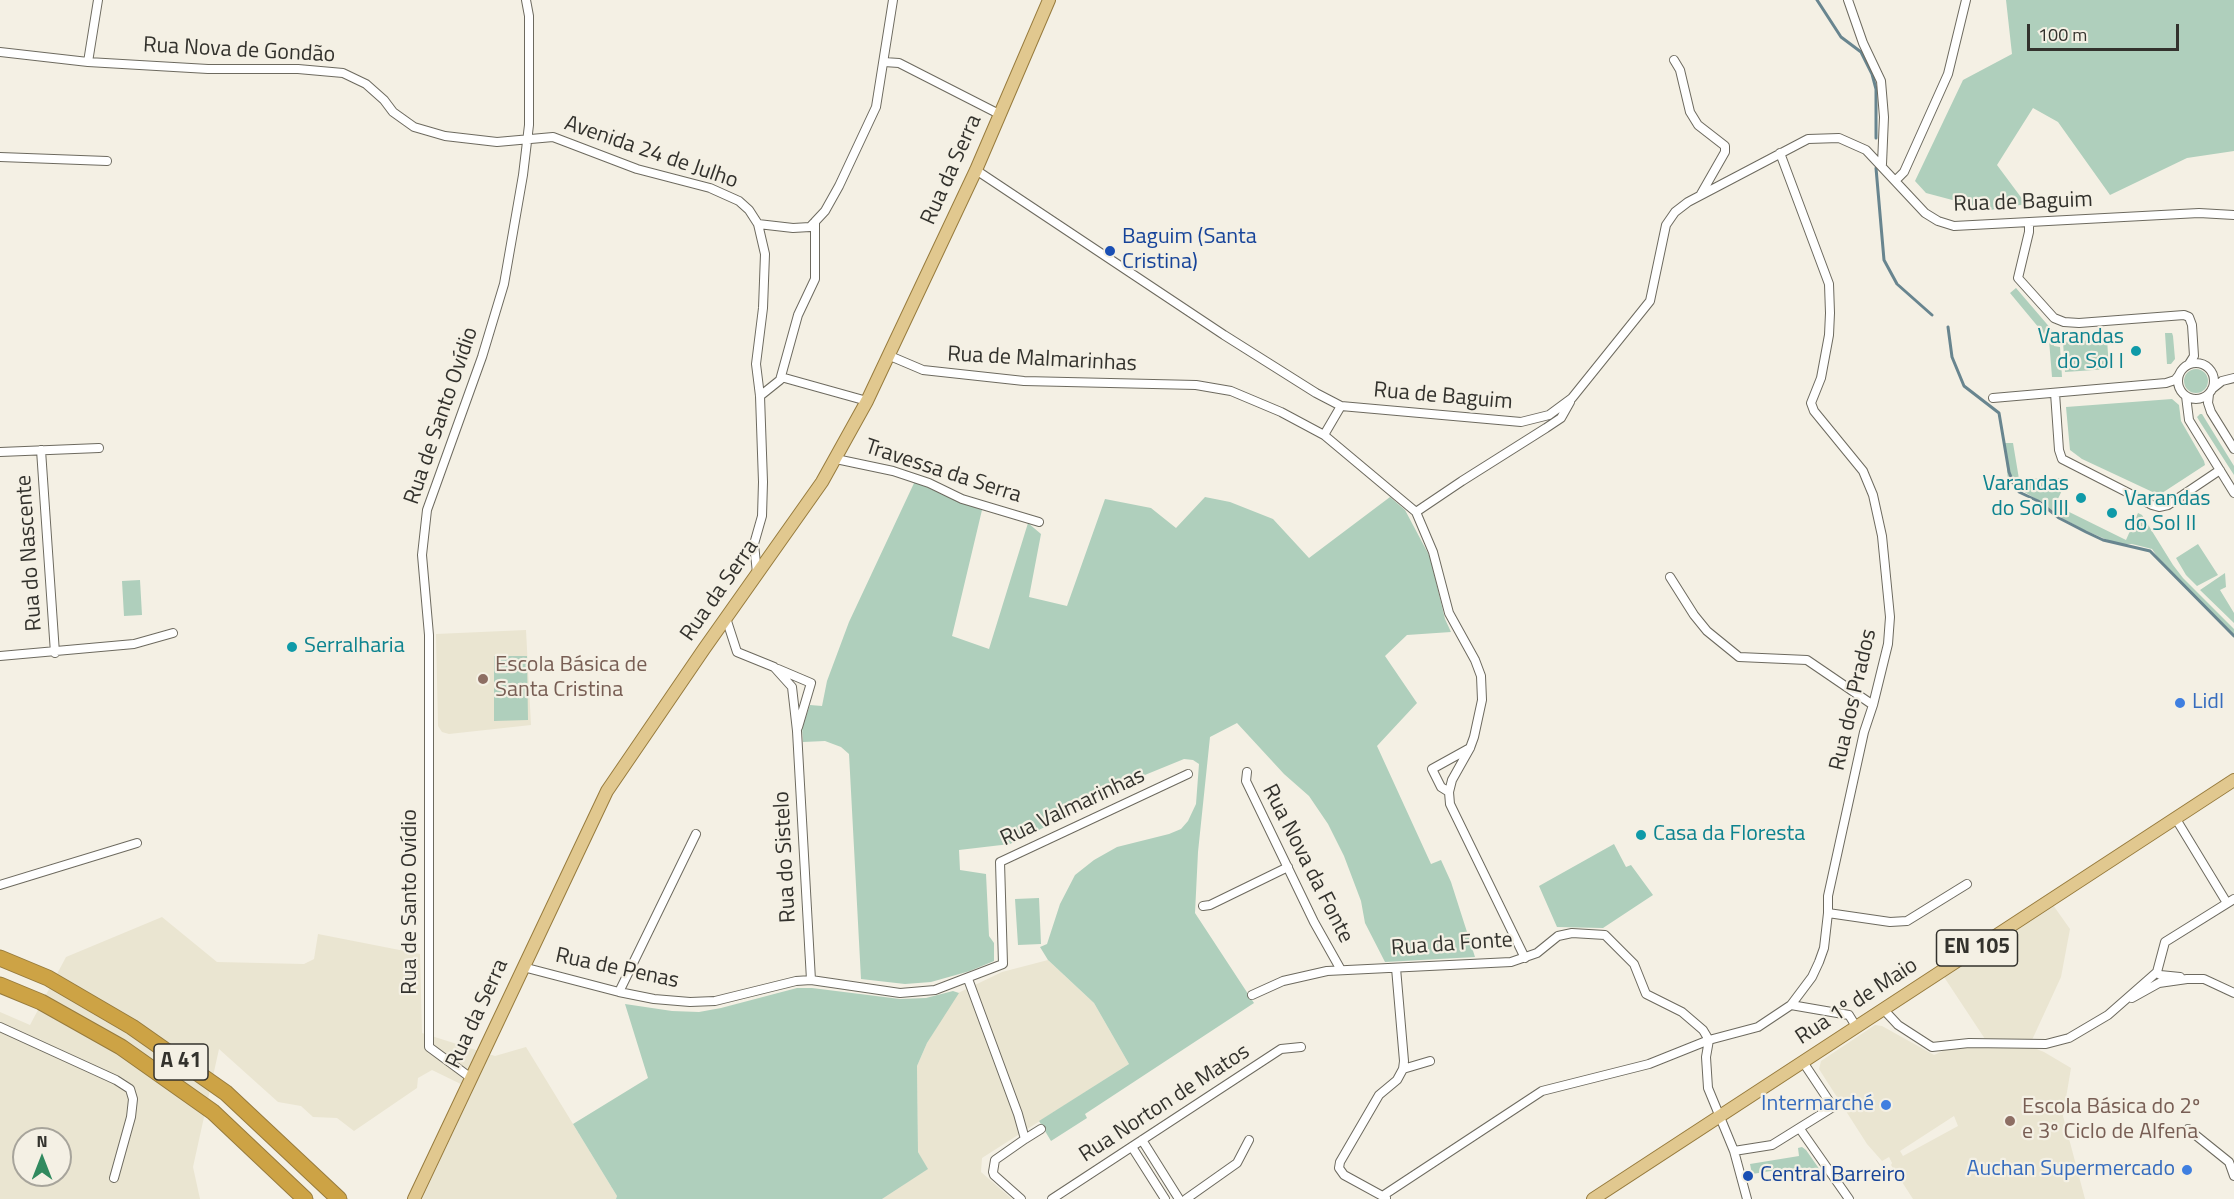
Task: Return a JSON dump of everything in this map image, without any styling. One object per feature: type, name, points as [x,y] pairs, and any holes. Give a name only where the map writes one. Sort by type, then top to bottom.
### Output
[{"type":"highway","name":"A 41","points":[[0,958],[48,978],[132,1027],[226,1093],[339,1199]]},
{"type":"highway","name":"A 41","points":[[0,985],[41,1002],[121,1047],[213,1112],[305,1199]]},
{"type":"main road","name":"Rua da Serra","points":[[414,1199],[607,791],[822,482],[867,401],[976,170],[1049,0]]},
{"type":"main road","name":"Rua 1º de Maio","points":[[1593,1199],[2234,780]]},
{"type":"street","points":[[88,62],[98,0]]},
{"type":"street","name":"Rua de Santo Ovídio","points":[[471,1078],[429,1047],[429,635],[422,555],[427,510],[482,357],[504,284],[528,140],[529,16],[526,0]]},
{"type":"street","points":[[758,224],[793,228],[810,227],[825,211],[840,186],[876,108],[893,0]]},
{"type":"street","points":[[1848,0],[1863,43],[1881,81],[1884,117],[1882,164]]},
{"type":"street","points":[[1895,181],[1904,172],[1948,74],[1966,0]]},
{"type":"street","name":"Rua Nova de Gondão","points":[[0,52],[88,62],[208,69],[298,69],[343,73],[366,84],[384,100],[393,112],[414,127],[445,136],[497,142],[528,140]]},
{"type":"street","points":[[1674,60],[1680,70],[1690,112],[1698,126],[1725,146],[1725,152],[1700,195]]},
{"type":"street","points":[[884,62],[899,63],[999,114]]},
{"type":"street","name":"Avenida 24 de Julho","points":[[528,140],[553,137],[637,169],[726,194],[749,210],[758,224],[765,254],[763,308],[756,363],[760,396],[763,482],[762,516],[754,544],[757,574]]},
{"type":"street","name":"Rua de Baguim","points":[[976,170],[1224,334],[1316,393],[1341,406],[1521,422],[1549,415],[1572,398],[1650,301],[1666,225],[1675,212],[1700,195],[1808,139],[1839,138],[1866,150],[1882,164],[1925,213],[1938,221],[1954,226],[2029,224],[2199,213],[2234,215]]},
{"type":"street","name":"Rua dos Prados","points":[[1385,1197],[1542,1091],[1649,1064],[1709,1040],[1758,1027],[1791,1005],[1812,977],[1819,962],[1824,948],[1828,896],[1864,732],[1874,705],[1888,644],[1890,617],[1882,536],[1873,495],[1863,471],[1814,411],[1811,403],[1821,378],[1829,335],[1829,284],[1780,153]]},
{"type":"street","points":[[0,157],[107,161]]},
{"type":"street","points":[[760,396],[780,380],[798,315],[815,279],[815,222]]},
{"type":"street","points":[[2029,224],[2018,275],[2019,280],[2058,321],[2079,323],[2184,315],[2191,321],[2196,359],[2218,376],[2232,378]]},
{"type":"street","points":[[2166,383],[2175,380],[2193,360],[2194,352]]},
{"type":"street","name":"Rua de Malmarinhas","points":[[890,356],[923,370],[1024,381],[1196,385],[1231,392],[1281,412],[1324,435],[1416,512]]},
{"type":"street","points":[[2189,364],[2201,364]]},
{"type":"street","points":[[2212,371],[2214,377],[2208,403],[2211,412],[2234,449]]},
{"type":"street","points":[[2179,375],[2178,381],[2189,420],[2234,493]]},
{"type":"street","points":[[781,377],[867,401]]},
{"type":"street","points":[[1993,398],[2172,383],[2183,393],[2198,399],[2211,391],[2219,382],[2232,378]]},
{"type":"street","points":[[2055,393],[2059,450],[2062,459],[2152,505],[2159,507],[2168,505],[2220,470]]},
{"type":"street","points":[[1525,958],[1450,804],[1449,792],[1452,780],[1470,748],[1482,700],[1481,676],[1475,660],[1449,613],[1433,552],[1416,512],[1561,418],[1572,398]]},
{"type":"street","points":[[1324,435],[1341,406]]},
{"type":"street","points":[[0,452],[99,448]]},
{"type":"street","name":"Rua do Nascente","points":[[41,450],[55,652]]},
{"type":"street","name":"Travessa da Serra","points":[[836,459],[893,471],[929,483],[963,499],[1039,522]]},
{"type":"street","points":[[1670,577],[1707,631],[1739,657],[1807,660],[1874,705]]},
{"type":"street","name":"Rua do Sistelo","points":[[726,618],[737,652],[811,683],[797,731]]},
{"type":"street","points":[[0,656],[134,644],[173,633]]},
{"type":"street","name":"Rua do Sistelo","points":[[774,667],[792,687],[797,731],[811,980]]},
{"type":"street","points":[[1449,792],[1441,787],[1432,769],[1470,748]]},
{"type":"street","name":"Rua Nova da Fonte","points":[[1247,772],[1246,782],[1341,970]]},
{"type":"street","name":"Rua Valmarinhas","points":[[968,979],[1003,964],[1000,862],[1188,774]]},
{"type":"street","points":[[2118,1007],[2157,972],[2165,942],[2230,901],[2176,819]]},
{"type":"street","points":[[619,992],[696,834]]},
{"type":"street","points":[[0,885],[137,843]]},
{"type":"street","points":[[1203,906],[1210,905],[1288,867]]},
{"type":"street","points":[[1828,913],[1890,922],[1908,921],[1967,884]]},
{"type":"street","name":"Rua da Fonte","points":[[1252,995],[1291,979],[1327,971],[1511,962],[1537,954],[1558,936],[1572,933],[1605,935],[1634,964],[1646,994],[1682,1012],[1703,1030],[1709,1040]]},
{"type":"street","name":"Rua de Penas","points":[[523,967],[619,992],[654,999],[690,1002],[716,1001],[796,981],[811,980],[900,993],[935,990],[968,979]]},
{"type":"street","points":[[1385,1197],[1344,1175],[1339,1168],[1340,1162],[1379,1095],[1397,1080],[1403,1070],[1396,968]]},
{"type":"street","points":[[2157,972],[2160,975],[2204,979],[2234,993]]},
{"type":"street","points":[[968,979],[1025,1139]]},
{"type":"street","points":[[1884,1010],[1898,1024],[1932,1047],[1969,1042],[2046,1044],[2069,1038],[2152,985],[2187,979]]},
{"type":"street","points":[[1791,1005],[1849,1015],[1857,1028]]},
{"type":"street","points":[[0,1027],[116,1080],[130,1089],[133,1099],[131,1117],[114,1178]]},
{"type":"street","points":[[1709,1040],[1706,1057],[1708,1088],[1734,1151],[1747,1199]]},
{"type":"street","name":"Rua Norton de Matos","points":[[1052,1199],[1281,1049],[1301,1047]]},
{"type":"street","points":[[1403,1070],[1430,1061]]},
{"type":"street","points":[[1734,1151],[1772,1144],[1833,1107],[1803,1062]]},
{"type":"street","points":[[1022,1199],[994,1175],[993,1166],[995,1160],[1003,1153],[1041,1129]]},
{"type":"street","points":[[1800,1129],[1849,1199]]},
{"type":"street","points":[[2188,1129],[2229,1162],[2234,1176]]},
{"type":"street","points":[[1142,1140],[1179,1199]]},
{"type":"street","points":[[1186,1199],[1237,1163],[1249,1140]]},
{"type":"street","points":[[1132,1147],[1165,1199]]},
{"type":"shaded area","name":"Escola Básica de Santa Cristina","points":[[526,630],[531,725],[449,734],[442,732],[438,726],[436,634]]},
{"type":"shaded area","points":[[2053,905],[2070,929],[2061,977],[2032,1040],[1985,1039],[1944,977]]},
{"type":"shaded area","points":[[162,917],[217,962],[304,964],[314,959],[318,934],[420,954],[422,1033],[495,1056],[526,1047],[617,1196],[616,1199],[422,1199],[473,1090],[432,1070],[418,1078],[417,1088],[354,1131],[337,1118],[313,1117],[301,1106],[278,1102],[219,1049],[193,1167],[200,1199],[0,1199],[0,1012],[30,1025],[66,957]]},
{"type":"shaded area","points":[[1048,960],[1094,1003],[1129,1064],[982,1158],[981,1172],[1012,1199],[882,1199],[927,1169],[918,1152],[917,1066],[927,1043],[956,994],[1002,972]]},
{"type":"shaded area","name":"Escola Básica do 2º e 3º Ciclo de Alfena","points":[[1875,1025],[1882,1026],[1934,1055],[1947,1049],[1975,1045],[2029,1046],[2044,1052],[2071,1068],[2063,1116],[2085,1199],[1913,1199],[1891,1165],[1889,1157],[1882,1161],[1867,1144],[1819,1069],[1821,1061]],"holes":[[[1954,1116],[1958,1126],[1903,1156],[1900,1151]]]},
{"type":"green space","points":[[2006,0],[2234,0],[2234,151],[2187,158],[2110,195],[2058,122],[2033,108],[1997,165],[2026,204],[1990,210],[1926,193],[1915,181],[1963,80],[2012,54]]},
{"type":"green space","points":[[2016,288],[2058,337],[2054,337],[2054,346],[2060,347],[2062,377],[2052,377],[2049,340],[2010,293]]},
{"type":"green space","points":[[2165,333],[2172,333],[2173,336],[2175,359],[2171,364],[2167,364]]},
{"type":"green space","points":[[2107,339],[2109,369],[2065,372],[2063,342]]},
{"type":"green space","points":[[2196,369],[2205,372],[2208,381],[2205,390],[2196,393],[2187,390],[2184,381],[2187,372]]},
{"type":"green space","points":[[2172,399],[2179,405],[2181,421],[2205,465],[2159,495],[2082,459],[2070,450],[2066,407]]},
{"type":"green space","points":[[2200,414],[2234,466],[2234,475],[2197,417]]},
{"type":"green space","points":[[2005,443],[2013,443],[2019,479],[2068,478],[2055,505],[2126,540],[2138,513],[2142,515],[2183,578],[2234,629],[2234,634],[2160,561],[2152,549],[2132,544],[2117,544],[2084,530],[2053,513],[2041,502],[2008,482]]},
{"type":"green space","points":[[915,481],[982,510],[952,636],[989,649],[1028,523],[1041,534],[1029,597],[1067,606],[1105,499],[1151,508],[1176,528],[1205,497],[1230,502],[1273,519],[1309,558],[1390,497],[1405,510],[1430,557],[1445,619],[1451,632],[1407,635],[1385,656],[1417,703],[1377,746],[1431,864],[1441,860],[1451,882],[1475,957],[1385,962],[1365,923],[1361,901],[1344,856],[1328,824],[1309,796],[1284,774],[1237,723],[1210,737],[1198,852],[1195,913],[1254,1003],[1085,1114],[1087,1118],[1051,1141],[1039,1121],[1129,1064],[1094,1003],[1048,960],[1040,947],[1047,944],[1060,904],[1075,875],[1094,860],[1117,847],[1169,834],[1181,829],[1188,821],[1196,804],[1199,764],[1193,760],[1184,759],[1064,808],[1049,825],[1010,844],[959,850],[960,870],[986,874],[989,936],[994,943],[994,961],[970,971],[931,982],[905,984],[861,979],[849,754],[841,747],[825,741],[803,742],[802,727],[810,705],[822,706],[827,681],[849,622]]},
{"type":"green space","points":[[2198,544],[2218,575],[2197,586],[2186,575],[2176,558]]},
{"type":"green space","points":[[2225,573],[2226,587],[2220,590],[2234,613],[2234,623],[2200,590]]},
{"type":"green space","points":[[140,580],[142,615],[124,616],[122,581]]},
{"type":"green space","points":[[494,656],[527,656],[528,720],[494,721]]},
{"type":"green space","points":[[1614,844],[1626,867],[1631,865],[1653,895],[1603,928],[1557,927],[1539,886]]},
{"type":"green space","points":[[1039,898],[1041,944],[1018,945],[1015,899]]},
{"type":"green space","points":[[797,988],[900,999],[926,998],[953,991],[959,993],[927,1043],[917,1066],[918,1152],[928,1169],[882,1199],[616,1199],[617,1196],[573,1124],[648,1078],[625,1004],[672,1011],[699,1012]]},
{"type":"green space","points":[[1802,1147],[1820,1170],[1792,1178],[1790,1168],[1752,1174],[1750,1164],[1799,1156],[1798,1148]]},
{"type":"waterway","points":[[1817,0],[1841,37],[1861,52],[1872,74],[1876,89],[1876,138]]},
{"type":"waterway","points":[[1876,168],[1884,260],[1897,284],[1932,315]]},
{"type":"waterway","points":[[1948,327],[1952,357],[1964,386],[1999,413],[2009,472],[2019,492],[2038,501],[2059,518],[2103,540],[2150,551],[2234,636]]},
{"type":"place","name":"Baguim (Santa Cristina)","points":[[1110,251]]},
{"type":"place","name":"Varandas do Sol I","points":[[2136,351]]},
{"type":"place","name":"Varandas do Sol III","points":[[2081,498]]},
{"type":"place","name":"Varandas do Sol II","points":[[2112,513]]},
{"type":"place","name":"Serralharia","points":[[292,647]]},
{"type":"place","name":"Escola Básica de Santa Cristina","points":[[483,679]]},
{"type":"place","name":"Lidl","points":[[2180,703]]},
{"type":"place","name":"Casa da Floresta","points":[[1641,835]]},
{"type":"place","name":"Intermarché","points":[[1886,1105]]},
{"type":"place","name":"Escola Básica do 2º e 3º Ciclo de Alfena","points":[[2010,1121]]},
{"type":"place","name":"Auchan Supermercado","points":[[2187,1170]]},
{"type":"place","name":"Central Barreiro","points":[[1748,1176]]}]
